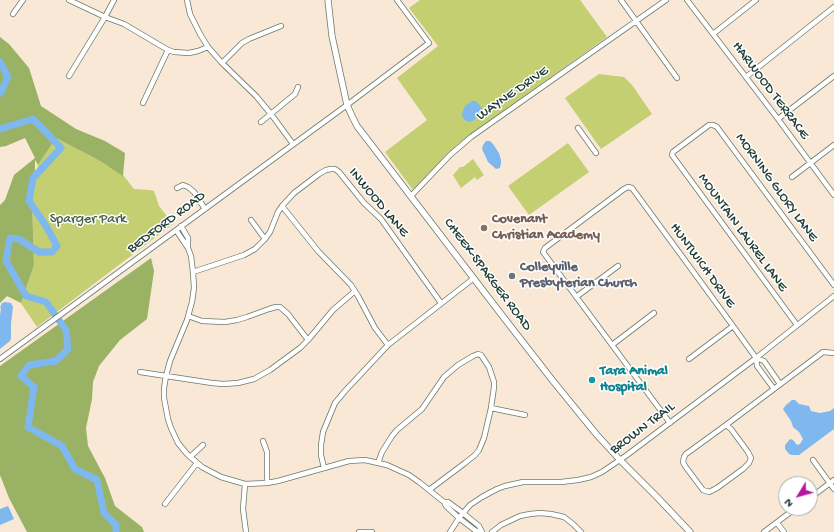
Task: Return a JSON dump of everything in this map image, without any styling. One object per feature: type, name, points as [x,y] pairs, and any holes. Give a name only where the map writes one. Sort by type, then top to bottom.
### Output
[{"type":"main road","name":"CHEEK-SPARGER ROAD","points":[[328,0],[332,36],[347,105],[365,137],[553,381],[597,435],[690,532]]},
{"type":"street","points":[[13,14],[23,0]]},
{"type":"street","points":[[69,0],[124,24],[174,52],[189,53],[198,51],[208,46]]},
{"type":"street","points":[[69,76],[114,0]]},
{"type":"street","points":[[187,0],[190,14],[208,46],[256,96],[293,144]]},
{"type":"street","name":"BEDFORD ROAD","points":[[0,359],[347,105],[429,43],[396,0]]},
{"type":"street","points":[[621,0],[677,78]]},
{"type":"street","name":"WAYNE DRIVE","points":[[411,196],[450,155],[472,137],[666,0]]},
{"type":"street","name":"HARWOOD TERRACE","points":[[687,0],[834,195]]},
{"type":"street","points":[[713,34],[756,0]]},
{"type":"street","points":[[746,77],[834,7]]},
{"type":"street","points":[[222,62],[242,43],[281,26]]},
{"type":"street","points":[[143,103],[168,50]]},
{"type":"street","points":[[778,119],[834,76]]},
{"type":"street","points":[[261,122],[295,94],[298,87]]},
{"type":"street","name":"MORNING GLORY LANE","points":[[672,152],[709,125],[717,127],[834,284]]},
{"type":"street","points":[[578,128],[596,153]]},
{"type":"street","points":[[792,177],[834,145]]},
{"type":"street","name":"MOUNTAIN LAUREL LANE","points":[[672,152],[672,155],[796,325]]},
{"type":"street","name":"INWOOD LANE","points":[[193,272],[250,252],[258,247],[270,232],[282,206],[294,193],[326,170],[335,170],[339,172],[364,203],[381,220],[441,303]]},
{"type":"street","points":[[177,188],[183,185],[188,187],[194,192],[205,209]]},
{"type":"street","name":"HUNTWICH DRIVE","points":[[576,297],[543,252],[545,248],[624,189],[630,187],[756,358]]},
{"type":"street","points":[[282,206],[318,251],[351,284],[375,328],[388,345]]},
{"type":"street","points":[[251,220],[265,239]]},
{"type":"street","points":[[179,228],[191,256],[194,288],[188,316],[170,361],[166,376],[164,398],[171,428],[178,443],[190,457],[197,463],[221,477],[245,484],[278,481],[349,461],[358,460],[395,467],[409,475],[429,490],[444,502],[446,506],[459,518],[476,531],[481,532]]},
{"type":"street","points":[[618,266],[576,297],[670,423]]},
{"type":"street","points":[[324,468],[321,455],[323,432],[333,408],[345,391],[388,345],[474,278]]},
{"type":"street","points":[[140,372],[222,384],[246,381],[261,376],[287,358],[308,340],[334,310],[355,291]]},
{"type":"street","name":"BROWN TRAIL","points":[[450,532],[459,518],[470,506],[491,491],[523,482],[561,482],[584,479],[602,472],[756,358],[834,296]]},
{"type":"street","points":[[188,316],[202,320],[225,322],[248,317],[269,309],[280,307],[288,314],[308,340]]},
{"type":"street","points":[[612,345],[654,313]]},
{"type":"street","points":[[689,359],[733,326]]},
{"type":"street","points":[[726,425],[731,429],[751,458],[749,463],[743,469],[717,488],[708,492],[703,490],[685,466],[683,462],[686,454],[824,352],[834,352]]},
{"type":"street","points":[[378,463],[382,452],[392,436],[422,409],[444,377],[458,365],[473,356],[478,354],[481,355],[487,362],[494,382],[494,397],[484,438],[475,455],[429,490]]},
{"type":"street","points":[[774,389],[757,366],[756,358],[764,361],[780,384]]},
{"type":"street","points":[[491,408],[525,415]]},
{"type":"street","points":[[263,441],[266,446],[267,483]]},
{"type":"street","points":[[190,457],[203,444]]},
{"type":"street","points":[[813,460],[834,489]]},
{"type":"street","points":[[165,504],[197,463]]},
{"type":"street","points":[[818,492],[834,480]]},
{"type":"street","points":[[245,484],[243,509],[246,532]]},
{"type":"street","points":[[444,502],[448,502],[463,513],[479,526],[481,532]]},
{"type":"street","points":[[492,532],[501,525],[520,516],[540,513],[551,514],[564,518],[581,532]]},
{"type":"street","points":[[764,532],[786,516]]},
{"type":"street","points":[[777,523],[784,532]]},
{"type":"street","points":[[359,532],[372,532]]},
{"type":"green space","points":[[420,0],[580,0],[607,37],[458,144],[413,190],[385,152],[427,120],[397,78],[438,46],[409,8]]},
{"type":"green space","points":[[0,37],[9,44],[29,68],[41,106],[76,129],[105,141],[125,153],[123,176],[100,161],[56,138],[38,165],[35,160],[35,184],[32,200],[34,265],[21,303],[7,296],[0,303],[0,205],[5,200],[14,175],[35,158],[25,138],[0,147]]},
{"type":"green space","points":[[599,74],[624,77],[632,85],[652,114],[601,149],[565,98]]},
{"type":"green space","name":"Sparger Park","points":[[56,138],[123,175],[134,189],[154,191],[159,206],[173,224],[37,327],[21,303],[34,265],[32,200],[38,165]]},
{"type":"green space","points":[[568,143],[589,172],[529,215],[508,186]]},
{"type":"green space","points":[[473,159],[484,175],[477,180],[475,177],[461,188],[453,175],[460,167],[463,167]]},
{"type":"green space","points":[[151,258],[154,271],[147,319],[120,340],[99,366],[93,382],[92,399],[86,428],[88,446],[105,478],[115,506],[142,527],[144,532],[27,532],[9,498],[0,475],[0,366]]},
{"type":"water","points":[[472,101],[477,102],[482,110],[473,121],[468,122],[463,118],[462,114],[465,106]]},
{"type":"water","points":[[486,141],[490,141],[499,153],[501,160],[500,168],[496,169],[488,162],[482,149]]},
{"type":"water","points":[[2,303],[11,303],[13,307],[11,338],[10,341],[0,349],[0,308]]},
{"type":"water","points":[[792,400],[795,400],[799,404],[809,406],[811,411],[820,413],[830,411],[834,408],[834,429],[799,455],[789,454],[785,449],[785,445],[790,439],[797,445],[800,444],[803,439],[799,432],[793,427],[783,409]]},
{"type":"water","points":[[8,506],[14,519],[0,525],[0,509]]},
{"type":"waterway","points":[[0,62],[8,77],[0,93]]},
{"type":"waterway","points":[[0,129],[33,119],[61,148],[33,178],[29,201],[46,226],[57,246],[52,252],[39,252],[19,239],[10,238],[6,261],[26,296],[46,302],[66,330],[68,349],[56,361],[29,365],[21,376],[34,387],[28,427],[62,446],[75,469],[97,480],[104,513],[116,525],[116,532]]},
{"type":"place","name":"Covenant Christian Academy","points":[[484,228]]},
{"type":"place","name":"Colleyville Presbyterian Church","points":[[512,276]]},
{"type":"place","name":"Tara Animal Hospital","points":[[592,380]]}]
